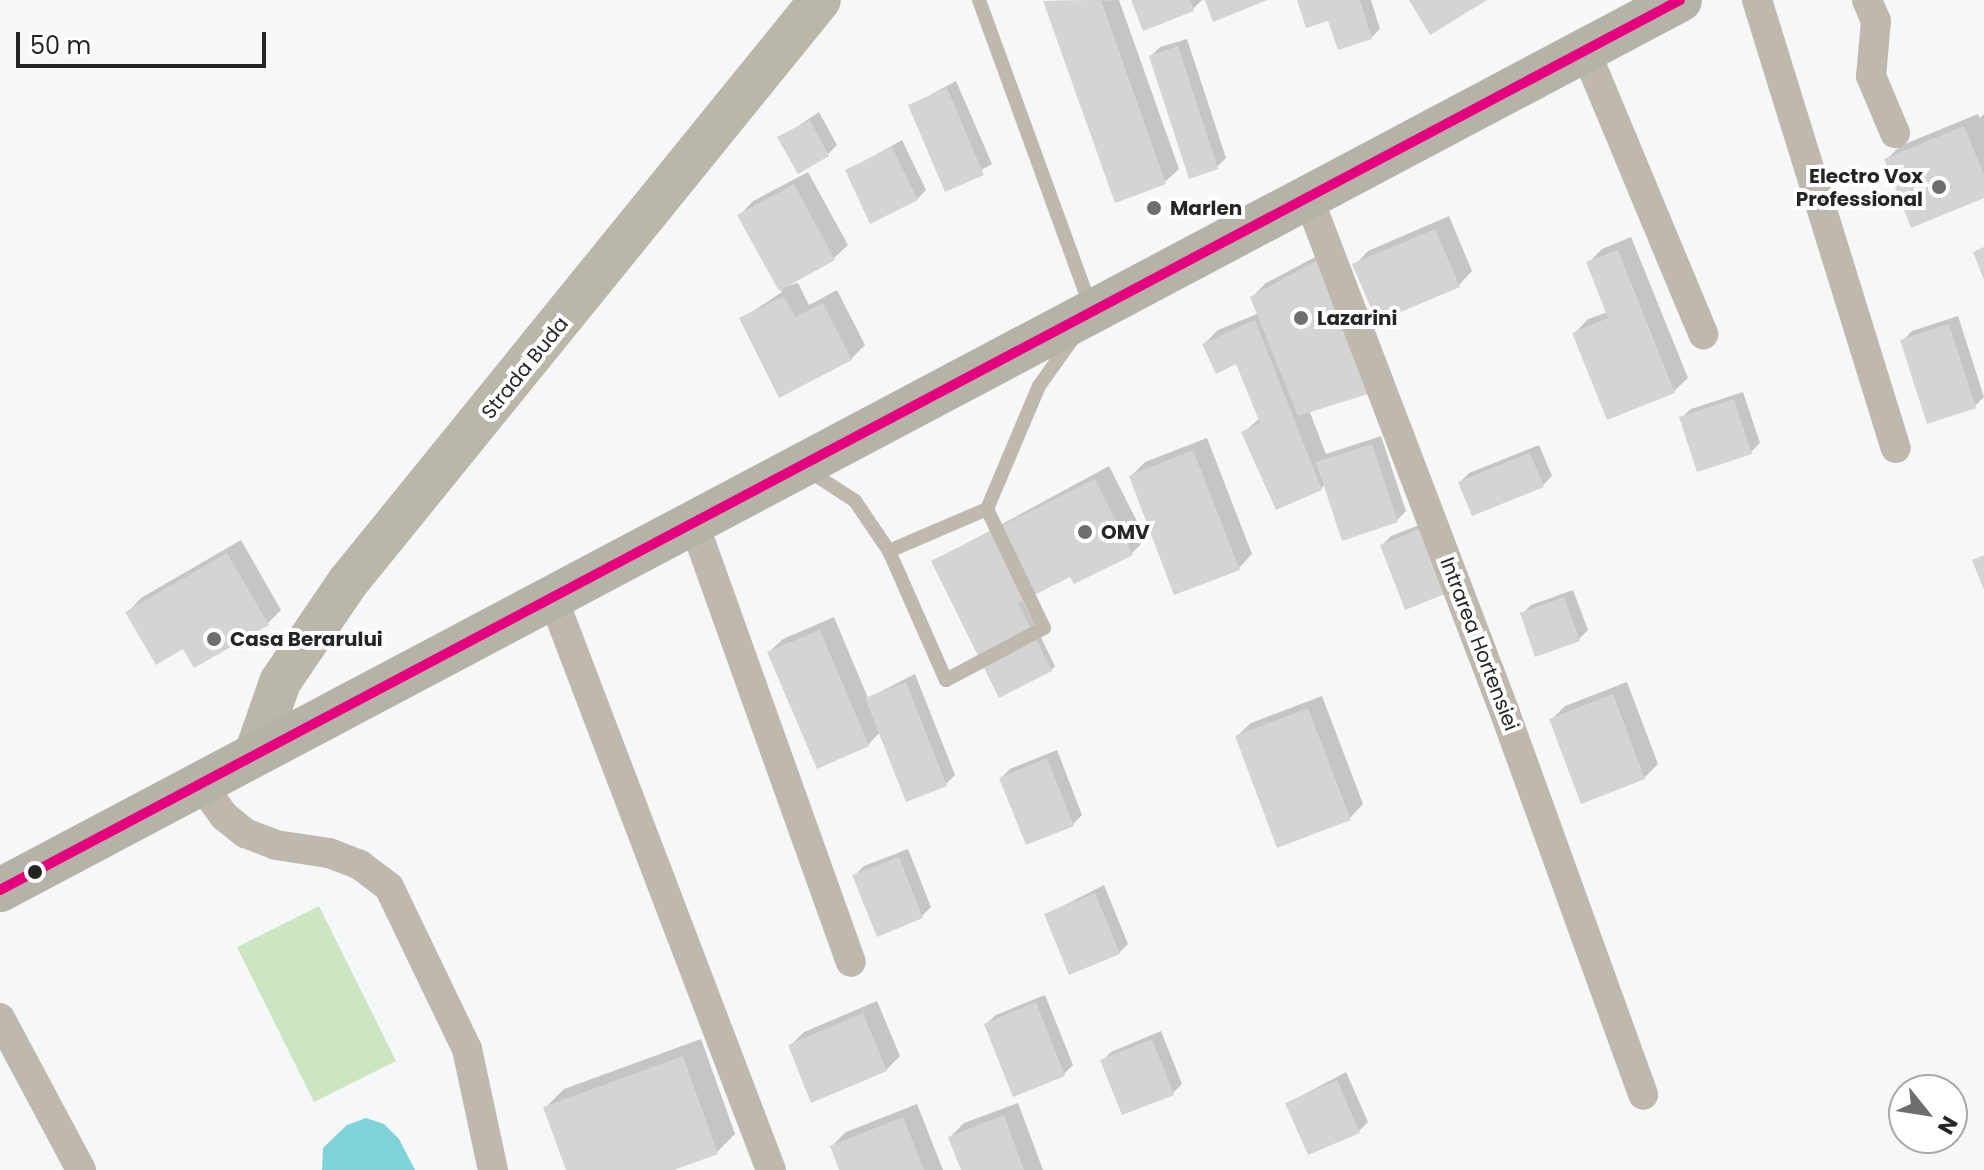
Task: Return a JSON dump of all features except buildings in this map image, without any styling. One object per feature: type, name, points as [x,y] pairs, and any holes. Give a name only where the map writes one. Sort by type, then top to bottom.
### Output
[{"type":"main road","name":"Strada Buda","points":[[256,751],[280,682],[329,607],[820,0]]},
{"type":"main road","points":[[0,890],[256,751],[694,524],[1680,0]]},
{"type":"street","points":[[1757,0],[1896,448]]},
{"type":"street","points":[[1867,0],[1876,21],[1871,76],[1895,133]]},
{"type":"street","points":[[1585,50],[1703,334]]},
{"type":"street","name":"Intrarea Hortensiei","points":[[1308,197],[1505,713],[1643,1095]]},
{"type":"street","points":[[694,524],[851,962]]},
{"type":"street","points":[[552,596],[771,1170]]},
{"type":"street","points":[[200,783],[224,816],[245,833],[276,845],[329,853],[360,865],[389,887],[467,1049],[493,1170]]},
{"type":"street","points":[[0,1018],[81,1170]]},
{"type":"lane","points":[[889,551],[987,509],[1039,386],[1093,311],[979,0]]},
{"type":"lane","points":[[802,467],[855,501],[889,551],[946,680],[1044,628],[987,509]]},
{"type":"green space","points":[[319,906],[396,1061],[314,1102],[237,947]]},
{"type":"water","points":[[366,1118],[384,1124],[399,1139],[415,1170],[322,1170],[323,1148],[347,1125]]},
{"type":"transit line","points":[[0,890],[1680,0]]},
{"type":"place","name":"Electro Vox Professional","points":[[1939,187]]},
{"type":"place","name":"Marlen","points":[[1154,208]]},
{"type":"place","name":"Lazarini","points":[[1301,318]]},
{"type":"place","name":"OMV","points":[[1085,532]]},
{"type":"place","name":"Casa Berarului","points":[[214,639]]}]
